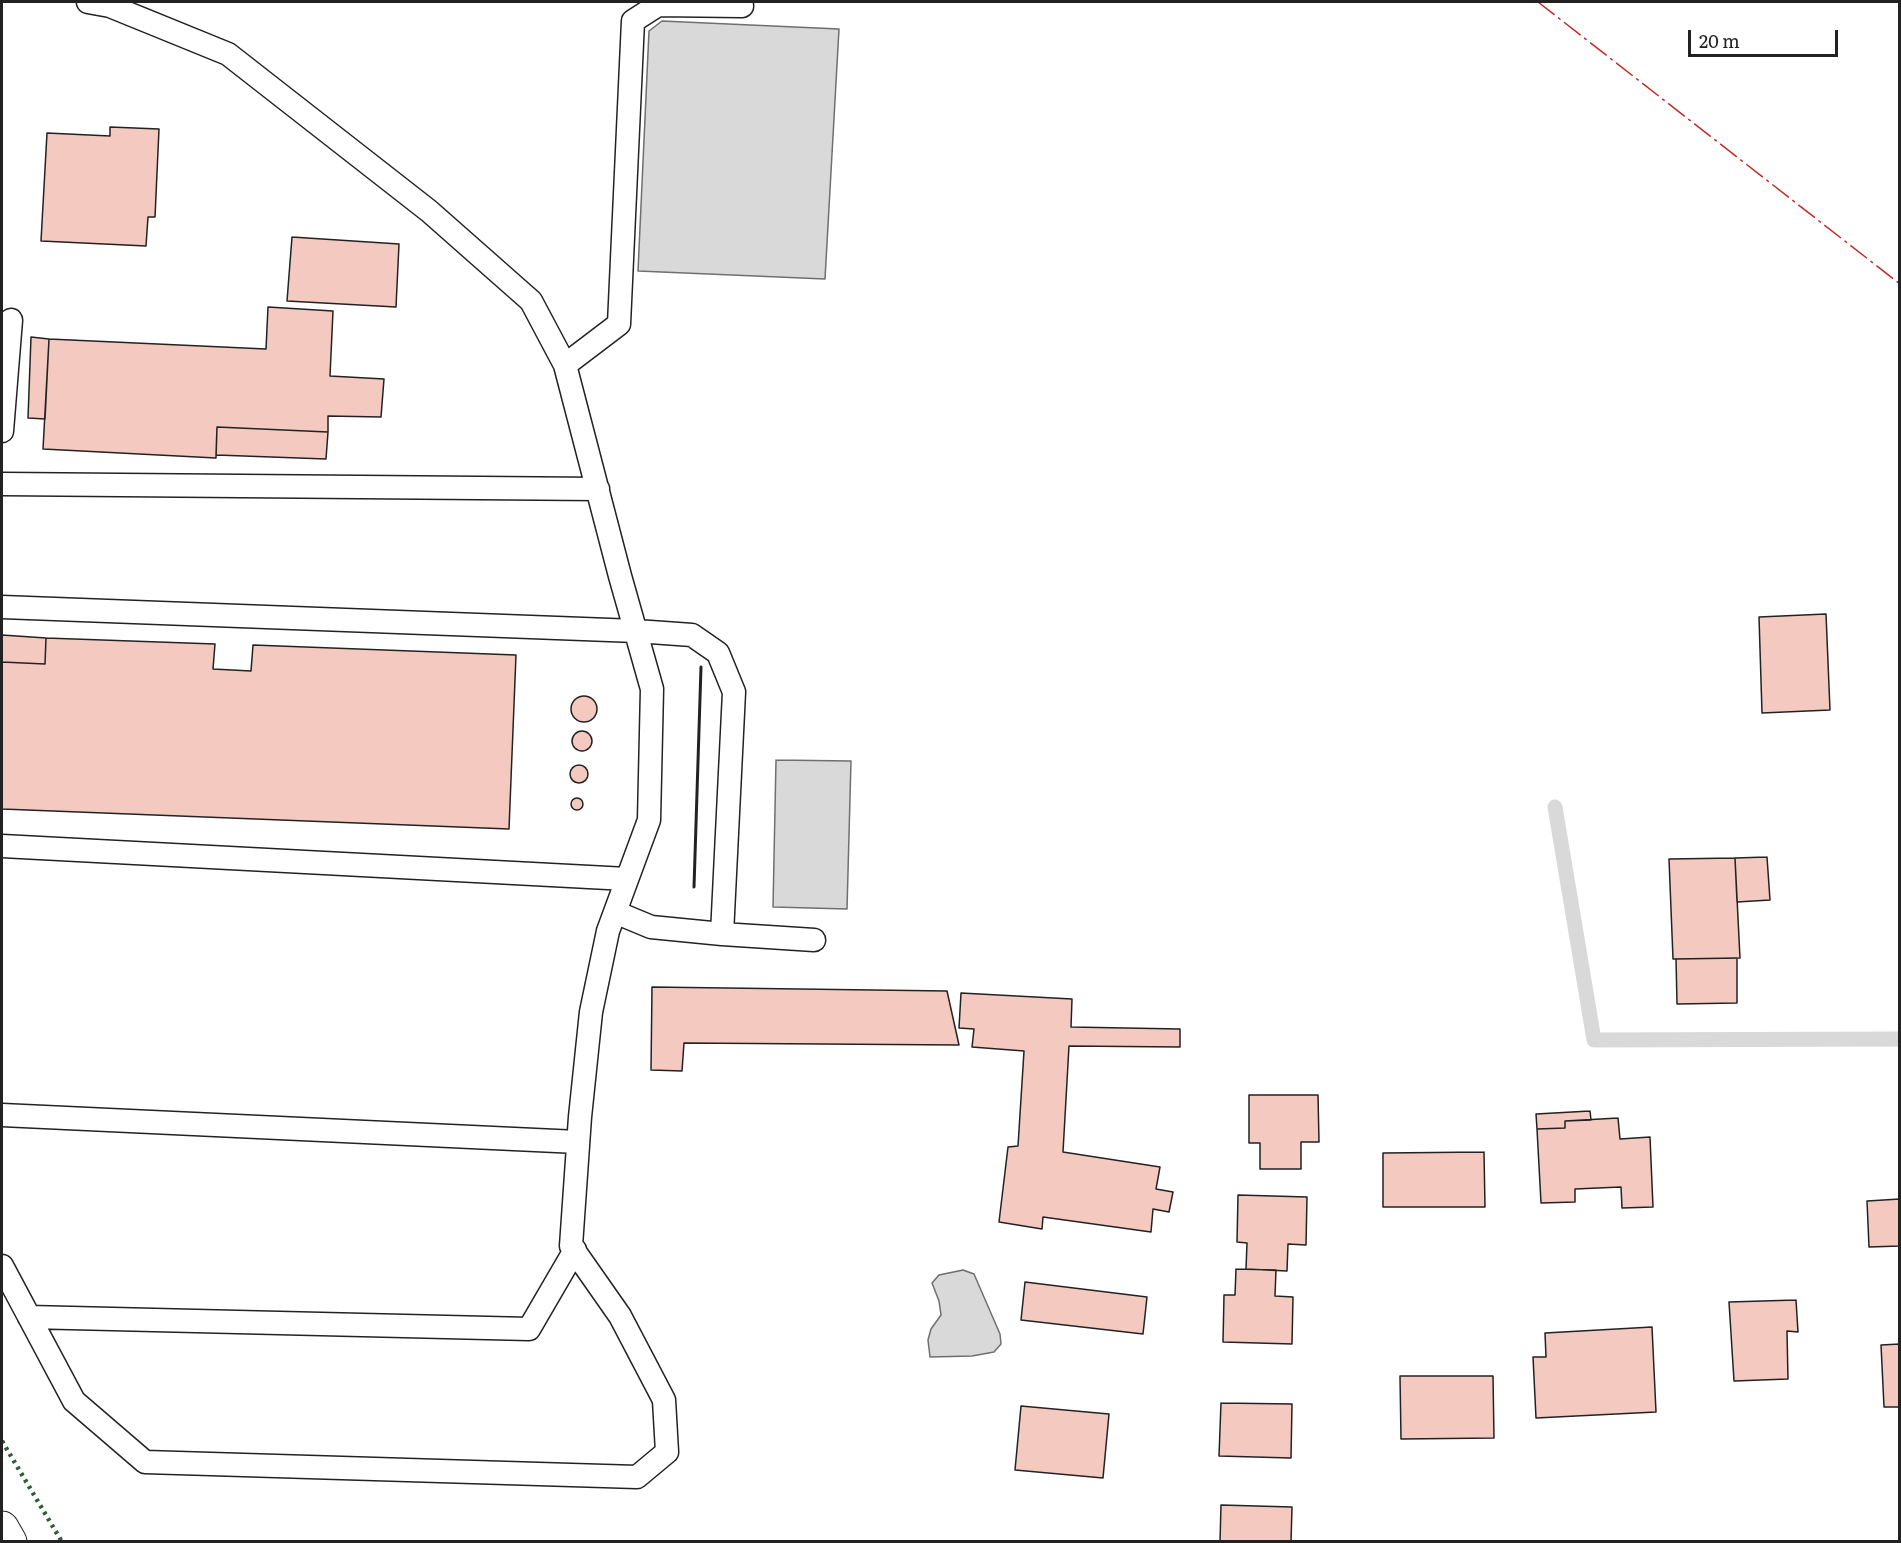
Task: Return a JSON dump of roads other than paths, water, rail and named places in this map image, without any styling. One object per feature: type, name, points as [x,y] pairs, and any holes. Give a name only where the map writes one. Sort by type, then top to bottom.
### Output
[{"type":"street","points":[[2,1528],[10,1542]]},
{"type":"lane","points":[[2,1266],[74,1401],[145,1462],[637,1477],[667,1452],[664,1400],[620,1316],[571,1246],[591,1012],[608,931],[649,820],[652,689],[565,366],[531,301],[429,211],[228,54],[110,6],[88,2]]},
{"type":"lane","points":[[565,366],[619,324],[633,21],[658,5],[742,6]]},
{"type":"lane","points":[[2,431],[11,320]]},
{"type":"lane","points":[[2,484],[598,489]]},
{"type":"lane","points":[[2,607],[692,635],[718,653],[734,692],[722,934]]},
{"type":"lane","points":[[2,846],[627,879]]},
{"type":"lane","points":[[615,912],[651,927],[814,940]]},
{"type":"lane","points":[[2,1115],[578,1143]]},
{"type":"lane","points":[[28,1317],[529,1329],[575,1250]]},
{"type":"waterway","points":[[1555,807],[1594,1040],[1900,1039]]}]
